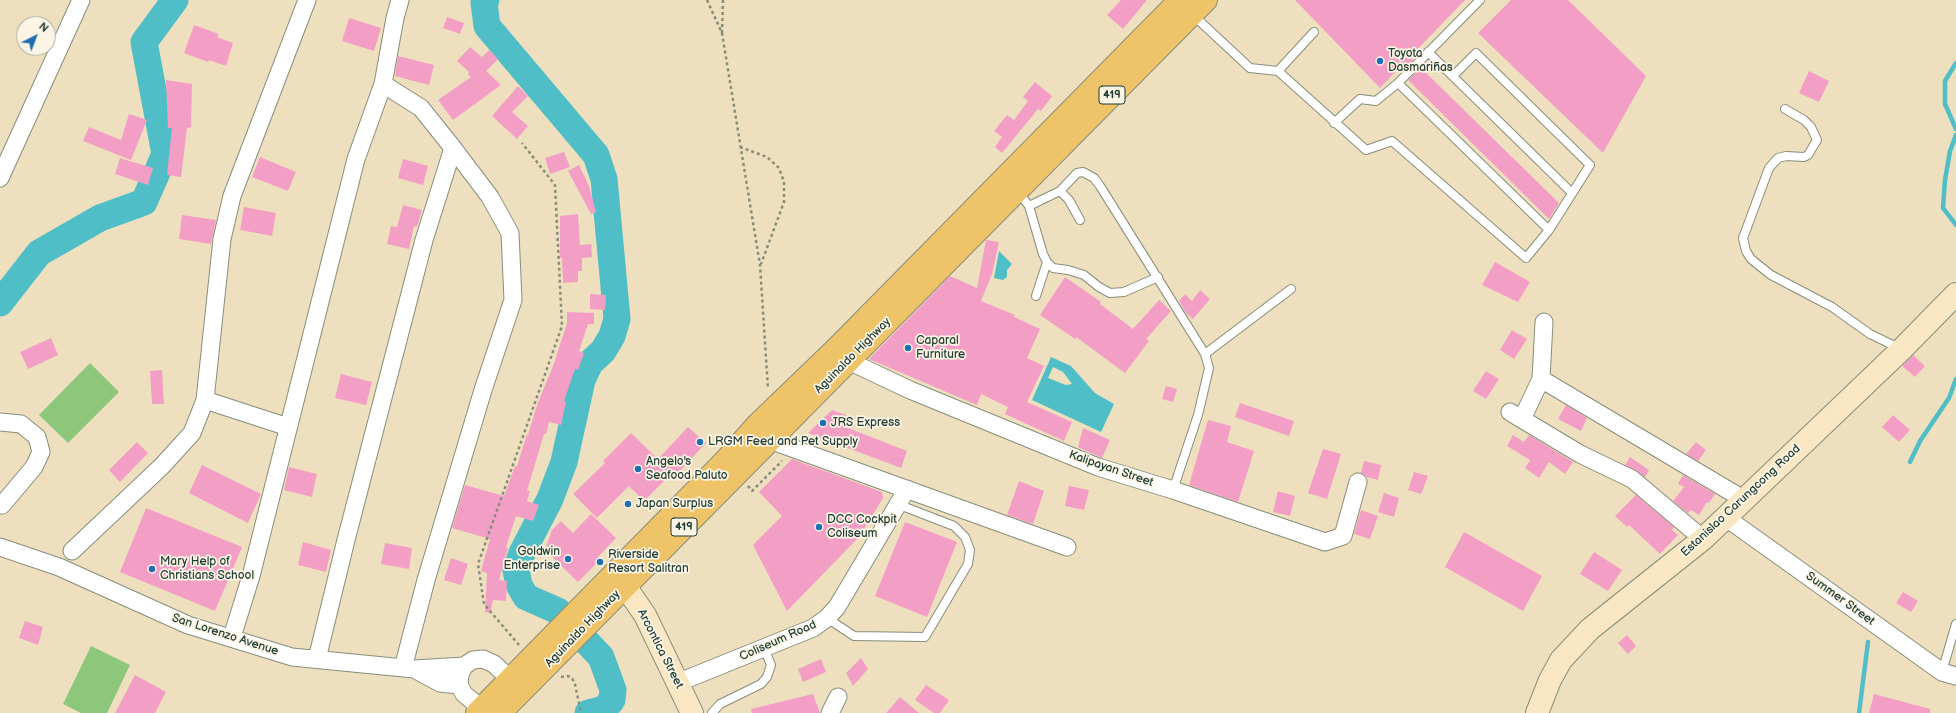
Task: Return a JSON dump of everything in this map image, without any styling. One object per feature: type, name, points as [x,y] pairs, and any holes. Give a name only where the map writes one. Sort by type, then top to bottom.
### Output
[{"type":"highway","name":"Aguinaldo Highway","points":[[590,608],[625,586],[764,432],[842,355],[1018,191],[1193,5]]},
{"type":"highway","name":"Aguinaldo Highway","points":[[486,711],[558,643],[724,462],[764,432],[774,410],[842,355]]},
{"type":"highway","name":"Aguinaldo Highway","points":[[486,711],[530,659],[558,643]]},
{"type":"street","points":[[0,178],[82,0]]},
{"type":"street","points":[[72,551],[162,466],[192,433],[205,400],[222,239],[232,196],[307,0]]},
{"type":"street","points":[[232,637],[251,576],[356,159],[383,84],[395,18],[400,0]]},
{"type":"street","points":[[383,84],[421,108],[490,197],[510,233],[513,300],[481,397],[426,580],[408,668]]},
{"type":"street","points":[[318,659],[346,540],[424,240],[453,148]]},
{"type":"street","name":"Estanislao Carungcong Road","points":[[1537,713],[1550,680],[1561,660],[1590,629],[1703,540],[1743,499],[1902,349],[1956,294]]},
{"type":"street","points":[[1544,322],[1541,379],[1516,415],[1580,454],[1632,479],[1703,540]]},
{"type":"street","name":"Kalipayan Street","points":[[842,355],[855,364],[910,390],[1098,467],[1172,490],[1325,542],[1343,536],[1358,482]]},
{"type":"street","points":[[1541,379],[1743,499]]},
{"type":"street","points":[[205,400],[288,427]]},
{"type":"street","points":[[0,422],[21,424],[37,436],[41,452],[34,467],[1,506]]},
{"type":"street","points":[[764,432],[778,443],[1067,547]]},
{"type":"street","name":"Coliseum Road","points":[[677,683],[813,628],[827,618],[837,607],[907,489]]},
{"type":"street","name":"Summer Street","points":[[1725,517],[1949,674]]},
{"type":"street","name":"San Lorenzo Avenue","points":[[0,547],[59,567],[188,625],[232,637],[292,657],[408,668],[464,666],[473,660],[483,659],[494,664],[511,680]]},
{"type":"street","name":"Arcontica Street","points":[[625,586],[645,615],[692,713]]},
{"type":"street","points":[[464,666],[460,675],[459,685],[464,694],[486,711]]},
{"type":"street","name":"San Lorenzo Avenue","points":[[408,668],[440,683],[459,685]]},
{"type":"street","points":[[830,713],[838,697]]},
{"type":"lane","points":[[1334,123],[1360,99],[1376,101],[1398,83],[1480,0]]},
{"type":"lane","points":[[1193,5],[1250,68],[1278,71],[1334,123],[1366,150],[1392,141],[1526,258],[1549,230],[1590,165],[1476,53],[1453,76]]},
{"type":"lane","points":[[1278,71],[1314,32]]},
{"type":"lane","points":[[1428,52],[1572,193]]},
{"type":"lane","points":[[1398,83],[1549,230]]},
{"type":"lane","points":[[1785,109],[1804,120],[1811,127],[1817,136],[1816,145],[1804,157],[1782,157],[1775,160],[1771,165],[1753,208],[1743,238],[1745,248],[1751,259],[1771,275],[1832,307],[1870,334],[1902,349]]},
{"type":"lane","points":[[1158,277],[1124,292],[1110,293],[1099,287],[1084,275],[1068,270],[1053,268],[1047,262],[1043,254],[1018,191],[1060,190],[1077,173],[1083,172],[1094,178],[1158,277],[1205,354],[1209,368],[1198,415],[1172,490]]},
{"type":"lane","points":[[1060,190],[1069,200],[1080,220]]},
{"type":"lane","points":[[1036,296],[1047,262]]},
{"type":"lane","points":[[1205,354],[1291,289]]},
{"type":"lane","points":[[827,618],[854,636],[925,637],[968,564],[970,550],[965,537],[954,526],[897,504]]},
{"type":"lane","points":[[1949,674],[1956,624]]},
{"type":"lane","points":[[712,713],[720,704],[761,684],[767,677],[770,665],[764,648]]},
{"type":"path","points":[[707,0],[722,33]]},
{"type":"path","points":[[723,0],[722,33],[760,265],[768,390],[774,410]]},
{"type":"path","points":[[522,143],[555,185],[562,326],[478,564],[484,604],[530,659]]},
{"type":"path","points":[[740,147],[767,156],[779,168],[784,182],[784,202],[760,265]]},
{"type":"path","points":[[743,482],[752,491],[794,449]]},
{"type":"path","points":[[580,703],[581,713]]},
{"type":"green space","points":[[90,363],[119,392],[68,443],[39,415]]},
{"type":"green space","points":[[91,646],[130,665],[107,713],[81,713],[63,704]]},
{"type":"water","points":[[999,251],[1012,264],[1007,270],[1007,277],[1003,280],[994,278]]},
{"type":"water","points":[[1051,357],[1071,366],[1095,393],[1114,404],[1101,432],[1032,400]],"holes":[[[1053,367],[1063,372],[1072,384],[1066,385],[1048,378]]]},
{"type":"building","points":[[1121,0],[1147,0],[1123,29],[1107,15]]},
{"type":"building","name":"Toyota Dasmariñas","points":[[1295,0],[1465,0],[1410,57],[1413,60],[1400,73],[1397,70],[1380,88]]},
{"type":"building","points":[[1511,0],[1568,0],[1646,76],[1603,153],[1478,33]]},
{"type":"building","points":[[447,17],[464,23],[460,34],[443,28]]},
{"type":"building","points":[[349,18],[381,28],[374,51],[342,41]]},
{"type":"building","points":[[194,25],[219,34],[217,37],[233,43],[226,66],[209,60],[208,62],[184,53]]},
{"type":"building","points":[[470,47],[482,57],[489,50],[498,59],[486,71],[501,85],[453,120],[438,100],[471,77],[468,74],[469,72],[457,61]]},
{"type":"building","points":[[398,56],[434,65],[429,85],[395,76]]},
{"type":"building","points":[[1421,68],[1559,203],[1549,219],[1408,80]]},
{"type":"building","points":[[1809,71],[1829,81],[1819,102],[1799,93]]},
{"type":"building","points":[[166,80],[192,84],[191,127],[187,128],[181,177],[167,175],[172,128],[168,128]]},
{"type":"building","points":[[1035,82],[1052,96],[1041,111],[1038,109],[1002,153],[995,147],[1002,137],[994,131],[1007,115],[1014,120],[1028,101],[1023,97]]},
{"type":"building","points":[[518,86],[528,96],[512,112],[528,126],[517,139],[492,116]]},
{"type":"building","points":[[129,114],[147,120],[131,160],[83,141],[89,127],[121,140]]},
{"type":"building","points":[[564,152],[570,167],[550,174],[545,158]]},
{"type":"building","points":[[260,157],[296,172],[288,191],[252,177]]},
{"type":"building","points":[[120,158],[153,168],[148,185],[115,174]]},
{"type":"building","points":[[403,159],[428,166],[423,185],[398,178]]},
{"type":"building","points":[[579,165],[589,186],[596,212],[591,214],[568,171]]},
{"type":"building","points":[[403,205],[422,210],[417,227],[414,226],[409,249],[387,244],[391,226],[397,227]]},
{"type":"building","points":[[244,207],[276,213],[272,236],[240,230]]},
{"type":"building","points":[[578,214],[580,245],[591,244],[592,257],[582,258],[582,271],[578,271],[578,282],[563,283],[562,258],[560,258],[560,216]]},
{"type":"building","points":[[182,215],[216,220],[211,244],[179,239]]},
{"type":"building","points":[[986,240],[999,242],[992,274],[981,301],[1015,315],[1014,317],[1040,329],[1027,358],[1044,366],[1027,402],[1072,422],[1064,441],[1005,414],[1008,407],[981,394],[977,405],[869,359],[950,276],[977,288]]},
{"type":"building","points":[[1495,262],[1530,282],[1518,302],[1482,285]]},
{"type":"building","points":[[1065,277],[1101,302],[1100,304],[1133,329],[1159,300],[1171,311],[1146,339],[1149,341],[1125,373],[1076,337],[1075,339],[1040,315]]},
{"type":"building","points":[[1200,290],[1210,299],[1193,319],[1186,313],[1179,301],[1185,294],[1192,301]]},
{"type":"building","points":[[590,294],[606,295],[605,310],[590,309]]},
{"type":"building","points":[[567,312],[594,313],[594,324],[588,324],[579,351],[584,353],[578,370],[575,369],[564,401],[566,402],[561,425],[549,422],[546,434],[544,434],[527,491],[530,491],[527,501],[539,505],[533,521],[516,516],[506,547],[508,548],[499,580],[507,581],[506,601],[493,600],[490,613],[485,612],[487,573],[481,571],[490,539],[452,528],[465,485],[504,496],[515,466],[517,466],[537,405],[553,366],[567,323]]},
{"type":"building","points":[[1512,330],[1527,339],[1514,359],[1500,350]]},
{"type":"building","points":[[51,338],[58,355],[28,369],[20,352]]},
{"type":"building","points":[[1913,355],[1925,366],[1915,377],[1902,366]]},
{"type":"building","points":[[162,370],[164,404],[152,404],[150,371]]},
{"type":"building","points":[[1486,371],[1499,379],[1486,399],[1473,391]]},
{"type":"building","points":[[341,374],[372,382],[366,405],[335,398]]},
{"type":"building","points":[[1166,386],[1177,389],[1173,402],[1162,399]]},
{"type":"building","points":[[1240,403],[1294,421],[1289,436],[1235,417]]},
{"type":"building","points":[[1566,405],[1587,418],[1581,431],[1558,419]]},
{"type":"building","points":[[832,410],[846,415],[843,426],[907,451],[901,468],[808,433]]},
{"type":"building","points":[[1893,415],[1910,430],[1899,442],[1882,427]]},
{"type":"building","points":[[1208,420],[1231,426],[1227,442],[1254,451],[1238,502],[1189,485]]},
{"type":"building","points":[[688,427],[706,443],[677,474],[674,471],[644,501],[629,486],[597,518],[573,494],[605,463],[603,461],[631,433],[658,459]]},
{"type":"building","points":[[1083,428],[1110,440],[1102,458],[1078,447]]},
{"type":"building","points":[[1513,435],[1524,442],[1529,435],[1573,462],[1565,474],[1549,462],[1539,478],[1525,468],[1530,460],[1507,446]]},
{"type":"building","points":[[137,442],[148,453],[120,482],[109,470]]},
{"type":"building","points":[[1696,442],[1706,450],[1698,461],[1686,454]]},
{"type":"building","points":[[1323,449],[1341,454],[1327,499],[1308,493]]},
{"type":"building","points":[[1630,457],[1649,470],[1645,477],[1625,465]]},
{"type":"building","name":"DCC Cockpit Coliseum","points":[[792,459],[882,492],[883,498],[859,537],[787,611],[753,545],[782,516],[759,492]]},
{"type":"building","points":[[1364,461],[1381,465],[1378,480],[1367,477],[1361,473]]},
{"type":"building","points":[[202,465],[261,494],[248,523],[189,493]]},
{"type":"building","points":[[289,467],[317,474],[312,497],[284,490]]},
{"type":"building","points":[[1414,472],[1428,476],[1421,494],[1408,490]]},
{"type":"building","points":[[1683,475],[1715,494],[1709,503],[1707,502],[1699,515],[1691,510],[1688,513],[1673,501],[1684,487],[1678,484]]},
{"type":"building","points":[[1019,481],[1044,491],[1033,524],[1007,515]]},
{"type":"building","points":[[1069,486],[1089,490],[1084,510],[1065,506]]},
{"type":"building","points":[[1278,491],[1295,496],[1290,516],[1273,512]]},
{"type":"building","points":[[1384,493],[1399,498],[1394,517],[1378,512]]},
{"type":"building","points":[[1636,495],[1674,527],[1672,530],[1678,535],[1660,554],[1629,525],[1627,527],[1615,516]]},
{"type":"building","points":[[146,508],[242,547],[215,611],[120,572]]},
{"type":"building","points":[[1361,510],[1378,516],[1370,539],[1354,534]]},
{"type":"building","points":[[591,514],[616,538],[598,557],[601,559],[578,582],[545,550],[552,530],[561,521],[573,533]]},
{"type":"building","points":[[905,522],[957,542],[927,617],[875,596]]},
{"type":"building","points":[[1464,532],[1542,576],[1523,611],[1445,567]]},
{"type":"building","points":[[303,542],[331,550],[326,572],[298,565]]},
{"type":"building","points":[[385,543],[412,548],[409,569],[381,564]]},
{"type":"building","points":[[1594,552],[1622,570],[1608,591],[1580,574]]},
{"type":"building","points":[[451,558],[468,564],[461,585],[444,580]]},
{"type":"building","points":[[1903,592],[1918,601],[1911,612],[1896,603]]},
{"type":"building","points":[[25,621],[43,627],[38,645],[19,638]]},
{"type":"building","points":[[1627,635],[1636,646],[1628,654],[1618,643]]},
{"type":"building","points":[[861,658],[868,669],[853,686],[846,673]]},
{"type":"building","points":[[821,659],[826,672],[803,682],[798,669]]},
{"type":"building","points":[[135,675],[166,692],[155,713],[115,713]]},
{"type":"building","points":[[926,685],[949,700],[940,713],[934,713],[915,700]]},
{"type":"building","points":[[813,694],[820,713],[752,713],[751,709]]},
{"type":"building","points":[[1874,694],[1930,709],[1930,713],[1869,713]]},
{"type":"building","points":[[900,697],[919,713],[886,713]]},
{"type":"waterway","points":[[0,303],[39,253],[100,218],[144,202],[165,154],[144,42],[175,0]]},
{"type":"waterway","points":[[486,0],[484,3],[487,26],[596,155],[604,179],[617,319],[612,336],[603,351],[590,363],[582,380],[564,462],[550,499],[522,553],[516,570],[519,585],[526,597],[558,611]]},
{"type":"waterway","points":[[1956,63],[1945,81],[1945,104],[1956,129]]},
{"type":"waterway","points":[[1956,135],[1950,151],[1945,180],[1943,208],[1956,225]]},
{"type":"waterway","points":[[1910,462],[1920,441],[1949,398],[1956,379]]},
{"type":"waterway","points":[[583,638],[601,657],[613,690],[612,700],[604,709],[588,713]]},
{"type":"waterway","points":[[1859,713],[1868,642]]},
{"type":"place","name":"Toyota Dasmariñas","points":[[1380,61]]},
{"type":"place","name":"Caparal Furniture","points":[[908,348]]},
{"type":"place","name":"JRS Express","points":[[823,423]]},
{"type":"place","name":"LRGM Feed and Pet Supply","points":[[700,442]]},
{"type":"place","name":"Angelo's Seafood Paluto","points":[[638,469]]},
{"type":"place","name":"Japan Surplus","points":[[628,504]]},
{"type":"place","name":"DCC Cockpit Coliseum","points":[[819,527]]},
{"type":"place","name":"Goldwin Enterprise","points":[[568,559]]},
{"type":"place","name":"Riverside Resort Salitran","points":[[600,562]]},
{"type":"place","name":"Mary Help of Christians School","points":[[152,569]]}]
